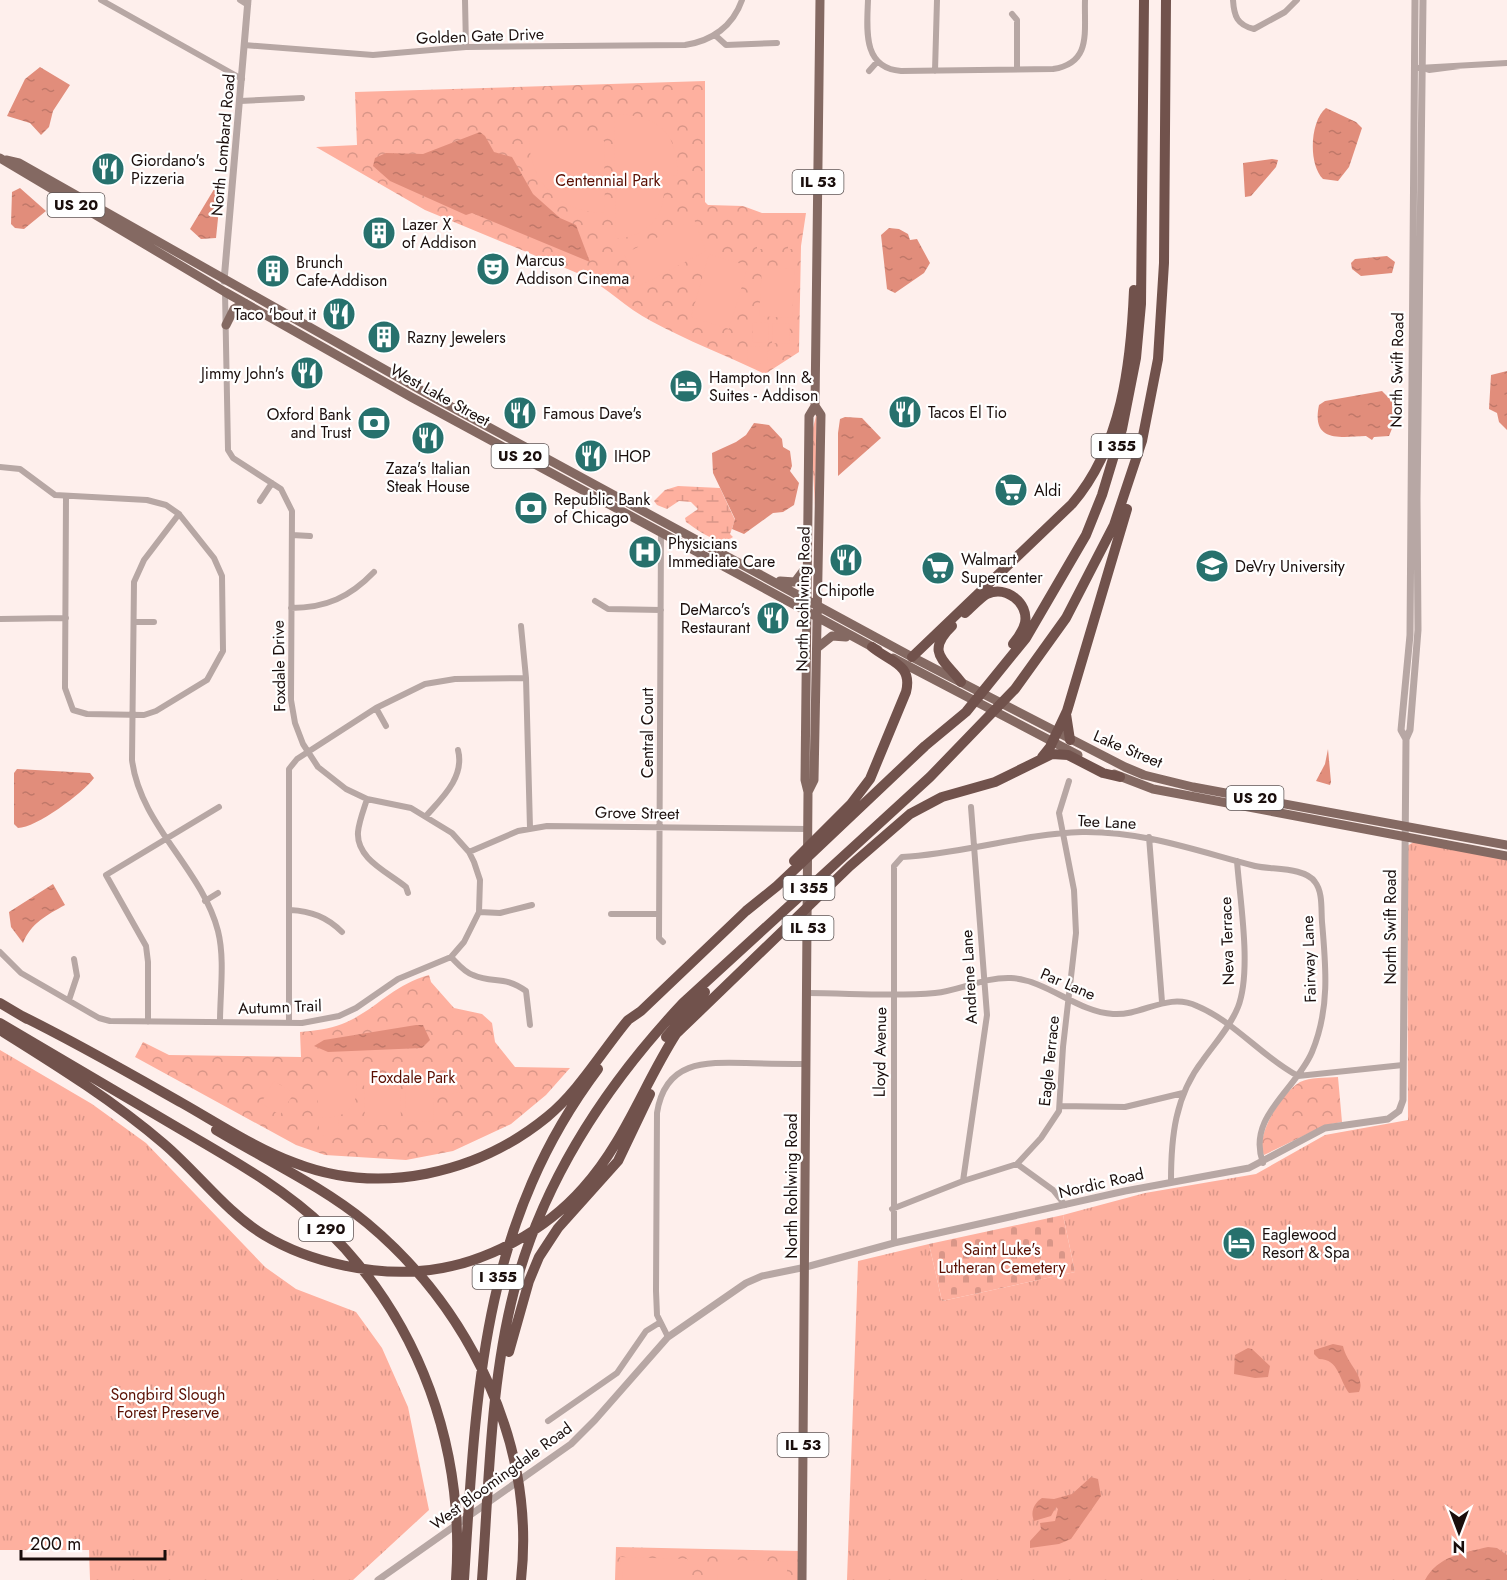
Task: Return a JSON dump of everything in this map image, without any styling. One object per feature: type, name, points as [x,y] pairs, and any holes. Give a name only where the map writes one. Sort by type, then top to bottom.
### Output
[{"type":"highway","name":"I 355","points":[[993,676],[1026,638],[1086,535],[1102,495],[1122,429],[1136,358],[1140,322],[1144,0]]},
{"type":"highway","name":"I 355","points":[[482,1580],[499,1374],[514,1290],[542,1211],[561,1168],[599,1104],[648,1040],[683,1003],[776,919],[846,862],[1015,689],[1066,618],[1114,525],[1140,449],[1152,404],[1158,358],[1164,263],[1166,0]]},
{"type":"highway","points":[[912,657],[1072,504],[1098,467],[1113,431],[1128,357],[1142,185]]},
{"type":"highway","points":[[1042,757],[1066,711],[1147,445],[1152,404]]},
{"type":"highway","points":[[843,817],[944,730],[993,676],[1024,625],[1025,614],[1020,602],[1004,593],[988,594],[943,636],[939,648],[941,661],[961,682]]},
{"type":"highway","points":[[843,817],[870,779],[907,685],[905,670],[872,647]]},
{"type":"highway","points":[[1066,711],[1070,740]]},
{"type":"highway","points":[[0,1030],[86,1085],[164,1144],[232,1210],[264,1235],[324,1260],[379,1270],[430,1270],[503,1248],[540,1226],[568,1204],[596,1173],[629,1121],[657,1063],[676,1034],[785,928],[846,862],[910,814],[942,797],[995,782],[1042,757],[1056,754],[1068,755],[1103,773],[1120,777]]},
{"type":"highway","name":"I 355","points":[[464,1580],[483,1349],[493,1298],[527,1192],[558,1130],[593,1075],[641,1011],[746,911],[779,885],[795,859],[843,817]]},
{"type":"highway","points":[[610,1150],[648,1066],[669,1033],[726,972],[738,952]]},
{"type":"highway","points":[[494,1420],[510,1343],[539,1257],[558,1228],[618,1161],[667,1057],[728,983]]},
{"type":"highway","name":"I 290","points":[[0,1003],[317,1189],[365,1222],[420,1274],[463,1333],[493,1393],[514,1464],[521,1507],[521,1580]]},
{"type":"highway","points":[[22,1016],[70,1039],[246,1139],[295,1163],[340,1175],[394,1178],[452,1169],[494,1152],[522,1135],[566,1099],[628,1020],[641,1011]]},
{"type":"highway","name":"I 290","points":[[0,1023],[256,1174],[326,1230],[380,1293],[403,1328],[422,1366],[449,1451],[457,1511],[456,1580]]},
{"type":"main road","name":"North Rohlwing Road","points":[[808,792],[814,780],[817,648],[820,415],[815,406],[820,0]]},
{"type":"main road","name":"West Lake Street","points":[[1,161],[19,163],[664,528],[805,612]]},
{"type":"main road","name":"West Lake Street","points":[[1,161],[245,303],[664,528],[805,597]]},
{"type":"main road","points":[[226,326],[234,309],[245,303]]},
{"type":"main road","name":"North Rohlwing Road","points":[[802,1580],[808,829],[808,792],[805,780],[805,597],[809,416],[815,406]]},
{"type":"main road","points":[[771,580],[795,582],[800,578],[806,563]]},
{"type":"main road","name":"Lake Street","points":[[805,597],[961,682],[1120,777],[1153,789],[1507,856]]},
{"type":"main road","name":"Lake Street","points":[[805,612],[927,676],[1054,737],[1070,740],[1125,767],[1159,779],[1507,845]]},
{"type":"main road","points":[[817,648],[832,636],[856,639]]},
{"type":"main road","points":[[912,657],[918,668],[927,676]]},
{"type":"street","points":[[101,0],[242,79]]},
{"type":"street","points":[[240,0],[248,2]]},
{"type":"street","points":[[465,0],[466,47]]},
{"type":"street","points":[[742,0],[736,14],[715,35],[726,45],[777,42]]},
{"type":"street","points":[[868,0],[867,40],[875,59],[896,71],[1064,67],[1078,58],[1084,36],[1085,0]]},
{"type":"street","points":[[935,71],[937,0]]},
{"type":"street","points":[[1233,0],[1235,18],[1243,26],[1254,29],[1285,12],[1297,0]]},
{"type":"street","name":"North Swift Road","points":[[1406,739],[1401,730],[1410,624],[1415,0]]},
{"type":"street","name":"North Swift Road","points":[[1397,1113],[1403,1100],[1403,838],[1406,739],[1410,730],[1418,630],[1417,499],[1424,0]]},
{"type":"street","name":"North Lombard Road","points":[[225,292],[224,278],[248,2]]},
{"type":"street","points":[[1012,14],[1017,20],[1017,69]]},
{"type":"street","name":"Golden Gate Drive","points":[[244,45],[373,55],[466,47],[679,46],[699,42],[715,35]]},
{"type":"street","points":[[1078,58],[1083,67]]},
{"type":"street","points":[[869,71],[875,59]]},
{"type":"street","points":[[1414,68],[1507,63]]},
{"type":"street","points":[[240,101],[302,98]]},
{"type":"street","name":"Foxdale Drive","points":[[225,292],[228,450],[233,458],[281,489],[292,511],[293,713],[307,752],[332,780],[367,799],[411,808],[452,833],[469,852],[480,880],[478,912]]},
{"type":"street","points":[[0,467],[20,469],[47,491],[66,497],[147,500],[166,505],[179,514],[214,558],[222,576],[222,656],[207,680],[156,711],[132,716],[87,714],[73,710],[65,688],[66,497]]},
{"type":"street","points":[[260,501],[272,483]]},
{"type":"street","points":[[179,514],[144,560],[135,579],[132,716],[135,780],[166,838],[205,901],[219,939],[220,1022]]},
{"type":"street","name":"Central Court","points":[[663,942],[659,938],[659,914],[661,610],[664,528]]},
{"type":"street","points":[[292,535],[310,536]]},
{"type":"street","points":[[291,608],[312,608],[338,600],[353,591],[374,572]]},
{"type":"street","points":[[596,602],[608,609],[661,610]]},
{"type":"street","points":[[0,619],[66,618]]},
{"type":"street","points":[[134,622],[153,622]]},
{"type":"street","points":[[521,626],[526,678],[530,828]]},
{"type":"street","points":[[288,1023],[291,811],[287,780],[289,769],[297,759],[376,708],[431,682],[455,679],[526,678]]},
{"type":"street","points":[[376,708],[386,726]]},
{"type":"street","points":[[426,816],[455,779],[460,759],[458,750]]},
{"type":"street","name":"Eagle Terrace","points":[[1017,1164],[1045,1133],[1060,1106],[1063,1047],[1075,951],[1076,912],[1059,813],[1069,781]]},
{"type":"street","points":[[367,799],[358,832],[360,845],[366,857],[406,887],[408,893]]},
{"type":"street","points":[[148,1022],[146,946],[106,875],[219,807]]},
{"type":"street","name":"Andrene Lane","points":[[963,1181],[987,1015],[971,807]]},
{"type":"street","name":"Grove Street","points":[[469,852],[530,828],[563,825],[808,829]]},
{"type":"street","name":"Tee Lane","points":[[896,861],[902,857],[951,853],[1061,834],[1104,833],[1149,837],[1237,861],[1275,870],[1301,873],[1315,880]]},
{"type":"street","points":[[1149,837],[1162,1002]]},
{"type":"street","name":"Lloyd Avenue","points":[[894,1243],[892,1209],[896,861]]},
{"type":"street","name":"Neva Terrace","points":[[1171,1181],[1173,1137],[1183,1093],[1202,1060],[1229,1025],[1242,996],[1245,973],[1237,861]]},
{"type":"street","name":"Fairway Lane","points":[[1263,1163],[1258,1149],[1263,1125],[1271,1109],[1298,1076],[1316,1041],[1326,998],[1320,894],[1315,880]]},
{"type":"street","points":[[205,901],[218,893]]},
{"type":"street","points":[[530,1025],[526,991],[504,979],[486,979],[470,974],[451,957],[464,942],[478,912],[500,913],[532,905]]},
{"type":"street","points":[[290,910],[305,911],[321,916],[342,932]]},
{"type":"street","points":[[611,914],[659,914]]},
{"type":"street","name":"Autumn Trail","points":[[0,952],[21,973],[110,1021],[148,1022],[288,1023],[339,1016],[356,1008],[398,979],[451,957]]},
{"type":"street","points":[[69,1000],[77,976],[74,959]]},
{"type":"street","name":"Par Lane","points":[[807,993],[939,992],[985,980],[1021,980],[1097,1011],[1118,1014],[1138,1011],[1162,1002],[1191,1003],[1229,1025],[1298,1076]]},
{"type":"street","points":[[668,1337],[659,1323],[656,1291],[657,1113],[661,1095],[670,1080],[684,1070],[703,1063],[807,1064]]},
{"type":"street","points":[[1298,1076],[1403,1065]]},
{"type":"street","points":[[1060,1106],[1125,1107],[1183,1093]]},
{"type":"street","name":"Nordic Road","points":[[806,1267],[894,1243],[1171,1181],[1242,1170],[1263,1163],[1325,1128],[1381,1120],[1397,1113]]},
{"type":"street","points":[[892,1209],[963,1181],[1017,1164],[1053,1190],[1065,1205]]},
{"type":"street","name":"West Bloomingdale Road","points":[[378,1580],[532,1472],[589,1427],[668,1337],[746,1283],[762,1276],[806,1267]]},
{"type":"street","points":[[549,1421],[617,1372],[646,1331],[659,1323]]},
{"type":"green space","name":"Centennial Park","points":[[705,81],[705,202],[708,205],[743,206],[762,213],[806,213],[801,246],[799,352],[765,374],[651,321],[582,275],[425,210],[316,147],[357,145],[355,92]]},
{"type":"green space","points":[[614,114],[642,118],[662,128],[674,147],[678,175],[618,177],[615,174]]},
{"type":"green space","points":[[529,138],[601,138],[604,141],[605,213],[589,212],[574,207],[561,201],[550,192],[541,181],[535,168],[530,154]]},
{"type":"green space","points":[[619,189],[664,189],[661,209],[651,224],[636,234],[616,239],[615,192]]},
{"type":"green space","points":[[694,219],[706,251],[639,286],[624,254]]},
{"type":"green space","points":[[757,232],[765,232],[765,249],[757,249]]},
{"type":"green space","points":[[788,232],[796,232],[796,249],[788,249]]},
{"type":"green space","points":[[709,254],[748,266],[729,329],[691,317]]},
{"type":"green space","points":[[762,267],[795,269],[792,318],[759,316]]},
{"type":"green space","points":[[753,322],[769,323],[768,343],[752,342]]},
{"type":"green space","points":[[773,323],[790,324],[789,344],[772,343]]},
{"type":"green space","points":[[748,346],[768,347],[767,364],[747,363]]},
{"type":"green space","points":[[817,412],[815,506],[811,436]]},
{"type":"green space","points":[[678,486],[720,488],[735,520],[730,534],[733,537],[727,540],[715,539],[686,522],[685,518],[698,509],[691,502],[679,501],[667,509],[657,505],[654,501],[665,490]]},
{"type":"green space","points":[[1417,840],[1507,859],[1507,1580],[847,1580],[858,1261],[929,1244],[942,1301],[1075,1272],[1063,1215],[1145,1193],[1256,1174],[1325,1135],[1408,1120],[1407,846]]},
{"type":"green space","name":"Foxdale Park","points":[[429,975],[431,982],[454,1008],[482,1014],[492,1023],[495,1042],[515,1067],[570,1068],[546,1095],[511,1124],[453,1151],[406,1160],[325,1155],[296,1145],[135,1057],[143,1042],[169,1055],[301,1057],[300,1032],[321,1030],[354,1019],[404,985]]},
{"type":"green space","name":"Songbird Slough Forest Preserve","points":[[0,1050],[92,1104],[146,1143],[265,1267],[296,1289],[356,1312],[382,1348],[408,1407],[429,1510],[353,1580],[90,1580],[89,1550],[0,1550]]},
{"type":"green space","points":[[460,1073],[460,1092],[448,1095],[441,1092],[438,1085],[442,1074]]},
{"type":"green space","points":[[1338,1077],[1342,1122],[1326,1125],[1264,1155],[1262,1147],[1266,1127],[1285,1095],[1304,1080]]},
{"type":"green space","points":[[321,1079],[356,1079],[356,1097],[349,1110],[336,1116],[318,1117],[318,1082]]},
{"type":"green space","points":[[400,1079],[401,1125],[365,1125],[364,1080]]},
{"type":"green space","points":[[274,1081],[294,1093],[280,1115],[261,1103]]},
{"type":"green space","points":[[405,1082],[433,1082],[434,1121],[406,1122]]},
{"type":"green space","points":[[319,1119],[339,1119],[338,1136],[319,1135]]},
{"type":"green space","name":"Saint Luke's Lutheran Cemetery","points":[[1063,1215],[1075,1272],[942,1301],[929,1244]]},
{"type":"green space","points":[[616,1547],[801,1551],[801,1580],[615,1580]]},
{"type":"green space","points":[[620,1557],[687,1559],[690,1563],[690,1580],[623,1580]]},
{"type":"green space","points":[[723,1559],[788,1562],[786,1580],[717,1580],[718,1564]]},
{"type":"water","points":[[40,67],[70,85],[53,111],[49,127],[41,135],[30,123],[7,116],[25,79]]},
{"type":"water","points":[[1326,108],[1356,122],[1362,128],[1349,167],[1338,181],[1323,179],[1318,172],[1313,153],[1314,132]]},
{"type":"water","points":[[480,132],[485,136],[494,152],[512,157],[533,194],[560,218],[576,225],[590,262],[472,213],[466,215],[390,181],[373,166],[375,158],[386,153],[423,154]]},
{"type":"water","points":[[1278,160],[1276,167],[1251,196],[1245,197],[1243,163]]},
{"type":"water","points":[[216,186],[221,189],[216,238],[201,239],[190,229]]},
{"type":"water","points":[[20,188],[46,211],[24,229],[15,228],[11,224],[12,192]]},
{"type":"water","points":[[889,228],[899,229],[908,234],[910,240],[917,239],[930,263],[924,273],[895,293],[887,289],[881,235]]},
{"type":"water","points":[[1387,256],[1395,262],[1392,273],[1361,276],[1352,269],[1351,263],[1355,259]]},
{"type":"water","points":[[1507,371],[1507,430],[1499,422],[1497,413],[1489,409],[1491,375]]},
{"type":"water","points":[[1382,391],[1392,401],[1393,426],[1389,436],[1374,437],[1372,440],[1366,436],[1338,437],[1324,432],[1319,426],[1319,405],[1325,401]]},
{"type":"water","points":[[862,418],[881,438],[838,476],[838,433],[840,419]]},
{"type":"water","points":[[754,423],[769,425],[782,439],[783,447],[790,451],[792,466],[790,471],[799,483],[794,505],[783,512],[773,513],[744,534],[732,529],[735,519],[713,473],[712,453],[746,435]]},
{"type":"water","points":[[1328,749],[1330,785],[1316,781],[1325,764]]},
{"type":"water","points":[[17,769],[90,773],[94,778],[59,809],[36,822],[18,828],[14,824],[14,773]]},
{"type":"water","points":[[53,884],[65,905],[35,925],[23,943],[11,927],[9,912]]},
{"type":"water","points":[[423,1025],[430,1040],[422,1048],[328,1052],[314,1046],[324,1040]]},
{"type":"water","points":[[1333,1344],[1343,1346],[1358,1375],[1359,1392],[1349,1393],[1335,1366],[1331,1362],[1319,1359],[1314,1354],[1314,1350]]},
{"type":"water","points":[[1248,1348],[1270,1366],[1268,1377],[1255,1378],[1234,1374],[1235,1355]]},
{"type":"water","points":[[1091,1477],[1098,1479],[1101,1496],[1071,1539],[1059,1544],[1030,1548],[1030,1541],[1041,1529],[1040,1523],[1055,1521],[1058,1509],[1056,1507],[1051,1516],[1034,1521],[1033,1511],[1037,1502],[1042,1498],[1054,1499],[1072,1494]]},
{"type":"water","points":[[1488,1547],[1497,1548],[1507,1555],[1507,1580],[1425,1580],[1430,1572],[1444,1561]]},
{"type":"place","name":"Giordano's Pizzeria","points":[[108,169]]},
{"type":"place","name":"Lazer X of Addison","points":[[379,233]]},
{"type":"place","name":"Marcus Addison Cinema","points":[[493,269]]},
{"type":"place","name":"Brunch Cafe-Addison","points":[[273,271]]},
{"type":"place","name":"Taco 'bout it","points":[[339,314]]},
{"type":"place","name":"Razny Jewelers","points":[[384,337]]},
{"type":"place","name":"Jimmy John's","points":[[307,373]]},
{"type":"place","name":"Hampton Inn & Suites - Addison","points":[[686,386]]},
{"type":"place","name":"Tacos El Tio","points":[[905,412]]},
{"type":"place","name":"Famous Dave's","points":[[520,413]]},
{"type":"place","name":"Oxford Bank and Trust","points":[[374,423]]},
{"type":"place","name":"Zaza's Italian Steak House","points":[[428,438]]},
{"type":"place","name":"IHOP","points":[[591,456]]},
{"type":"place","name":"Aldi","points":[[1011,490]]},
{"type":"place","name":"Republic Bank of Chicago","points":[[531,508]]},
{"type":"place","name":"Physicians Immediate Care","points":[[645,552]]},
{"type":"place","name":"Chipotle","points":[[846,560]]},
{"type":"place","name":"DeVry University","points":[[1212,566]]},
{"type":"place","name":"Walmart Supercenter","points":[[938,568]]},
{"type":"place","name":"DeMarco's Restaurant","points":[[773,618]]},
{"type":"place","name":"Eaglewood Resort & Spa","points":[[1239,1243]]}]
